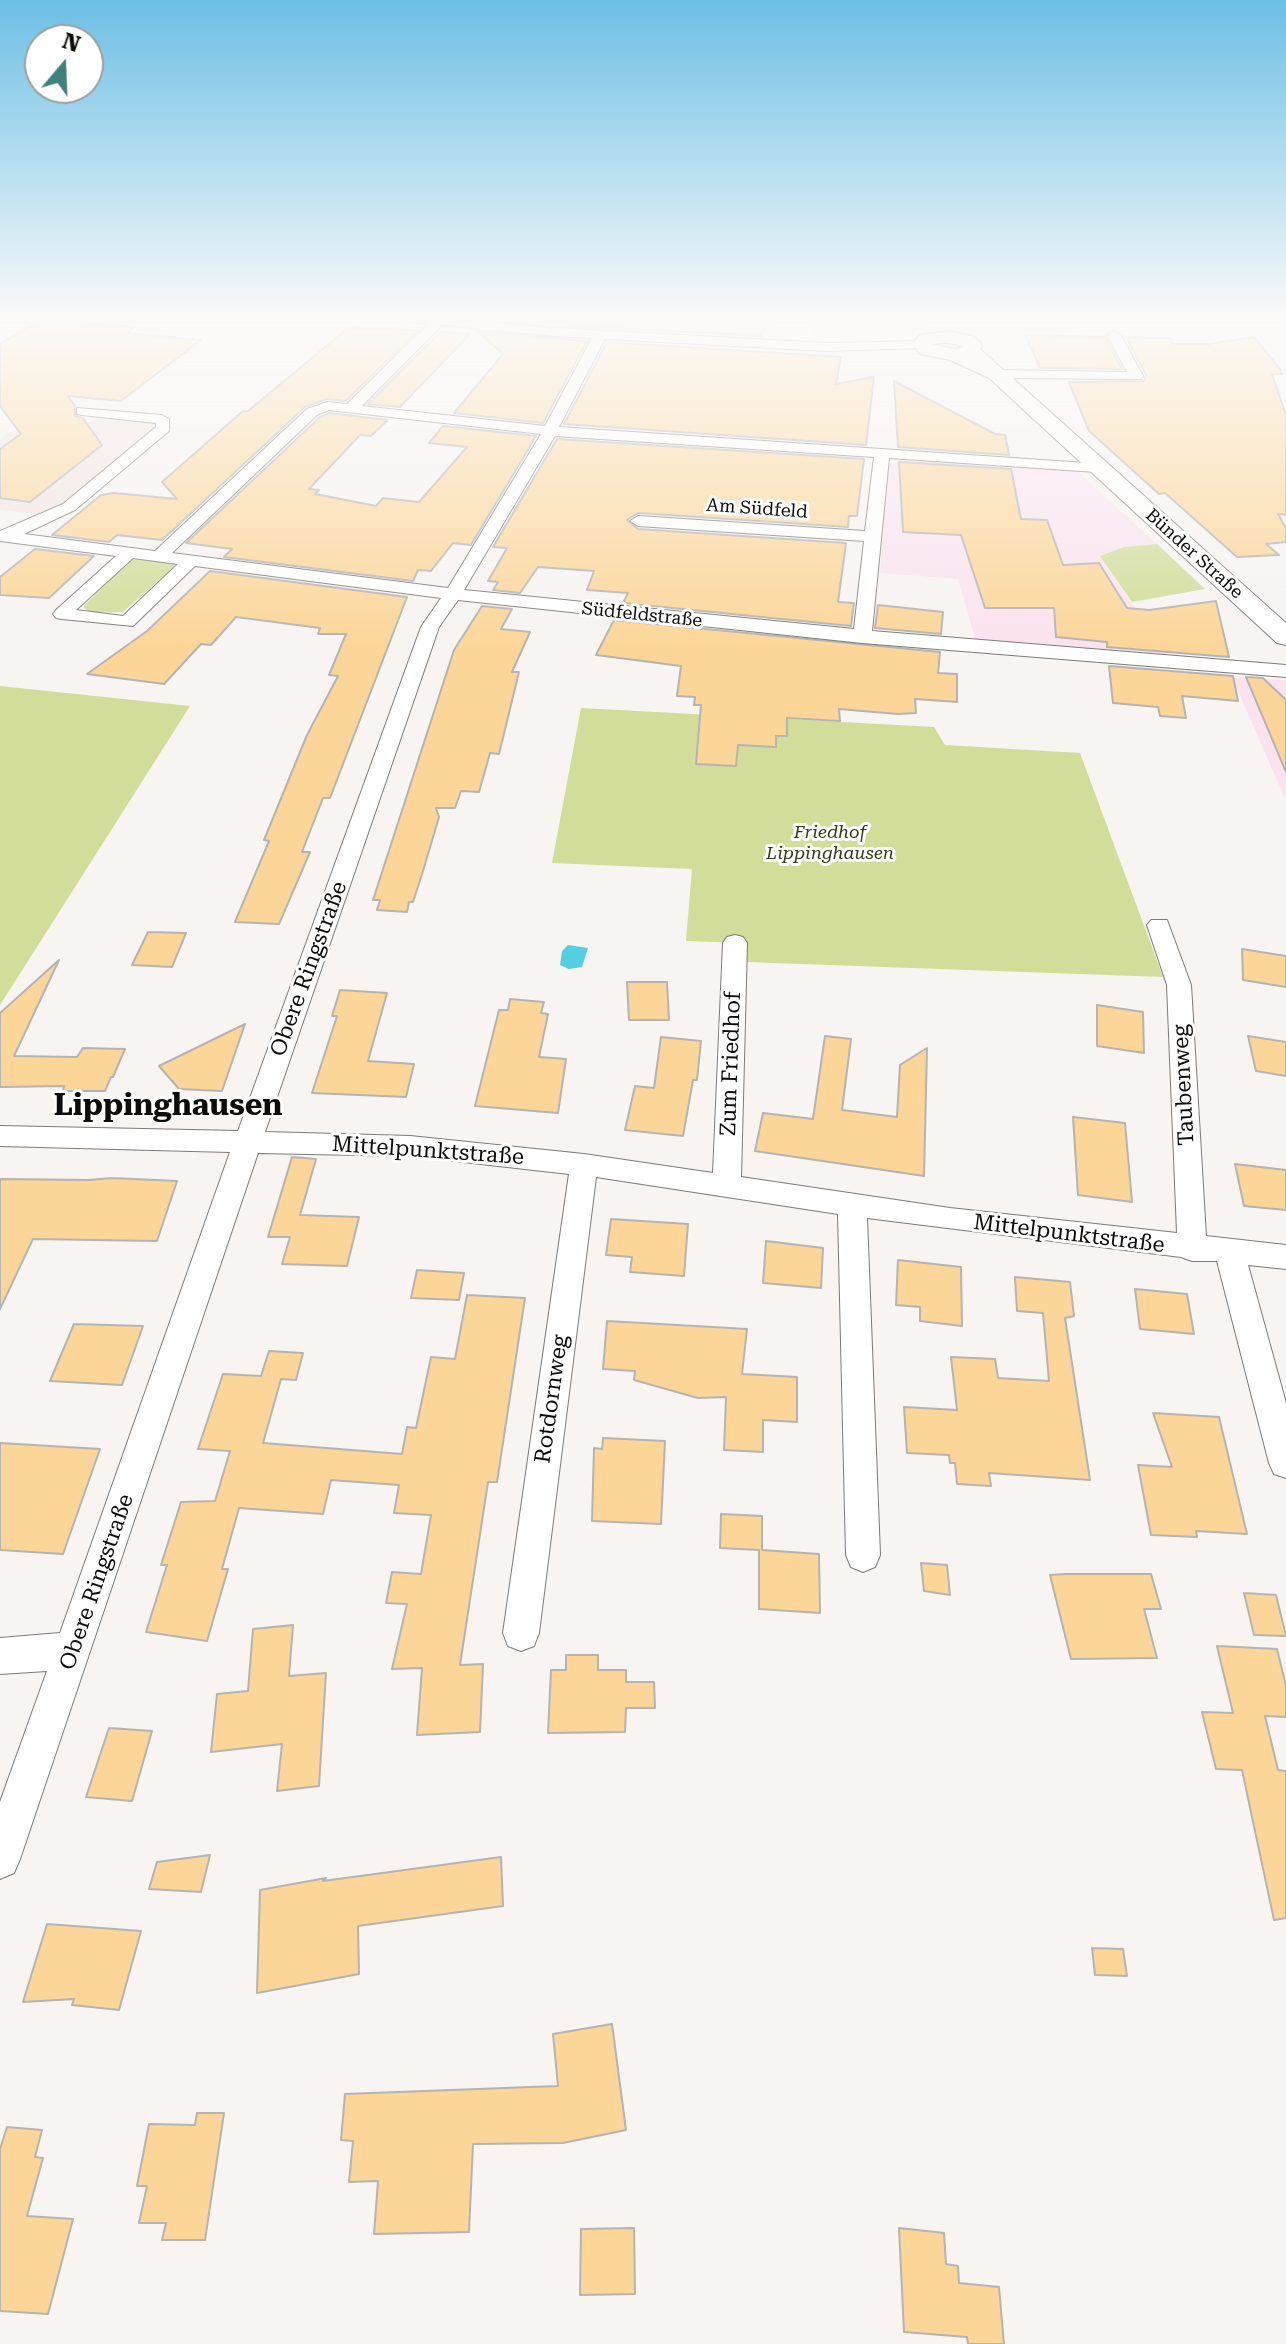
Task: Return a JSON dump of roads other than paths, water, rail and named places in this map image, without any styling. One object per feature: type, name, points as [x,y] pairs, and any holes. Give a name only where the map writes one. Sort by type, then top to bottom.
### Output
[{"type":"main road","name":"Bünder Straße","points":[[1054,428],[1286,637]]},
{"type":"street","points":[[1,538],[69,507],[164,428]]},
{"type":"street","points":[[159,556],[295,428]]},
{"type":"street","points":[[528,428],[1096,467]]},
{"type":"street","name":"Obere Ringstraße","points":[[0,1859],[248,1141],[430,627],[550,431]]},
{"type":"street","points":[[862,637],[882,454]]},
{"type":"street","name":"Am Südfeld","points":[[638,521],[874,537]]},
{"type":"street","name":"Südfeldstraße","points":[[1,538],[453,594],[862,637],[1286,671]]},
{"type":"street","points":[[129,553],[62,614],[127,622],[192,560]]},
{"type":"street","name":"Taubenweg","points":[[1159,925],[1179,985],[1192,1249]]},
{"type":"street","name":"Zum Friedhof","points":[[727,1185],[735,943]]},
{"type":"street","name":"Mittelpunktstraße","points":[[0,1136],[410,1146],[584,1165],[852,1206],[1192,1249],[1286,1257]]},
{"type":"street","name":"Rotdornweg","points":[[521,1633],[584,1165]]},
{"type":"street","points":[[852,1206],[863,1555]]},
{"type":"street","points":[[1230,1253],[1286,1463]]},
{"type":"street","points":[[0,1656],[74,1650]]},
{"type":"water","points":[[568,945],[588,948],[582,967],[569,969],[560,965],[562,951]]},
{"type":"district","name":"Lippinghausen","points":[[168,1106]]},
{"type":"park label","name":"Friedhof Lippinghausen","points":[[830,843]]}]
